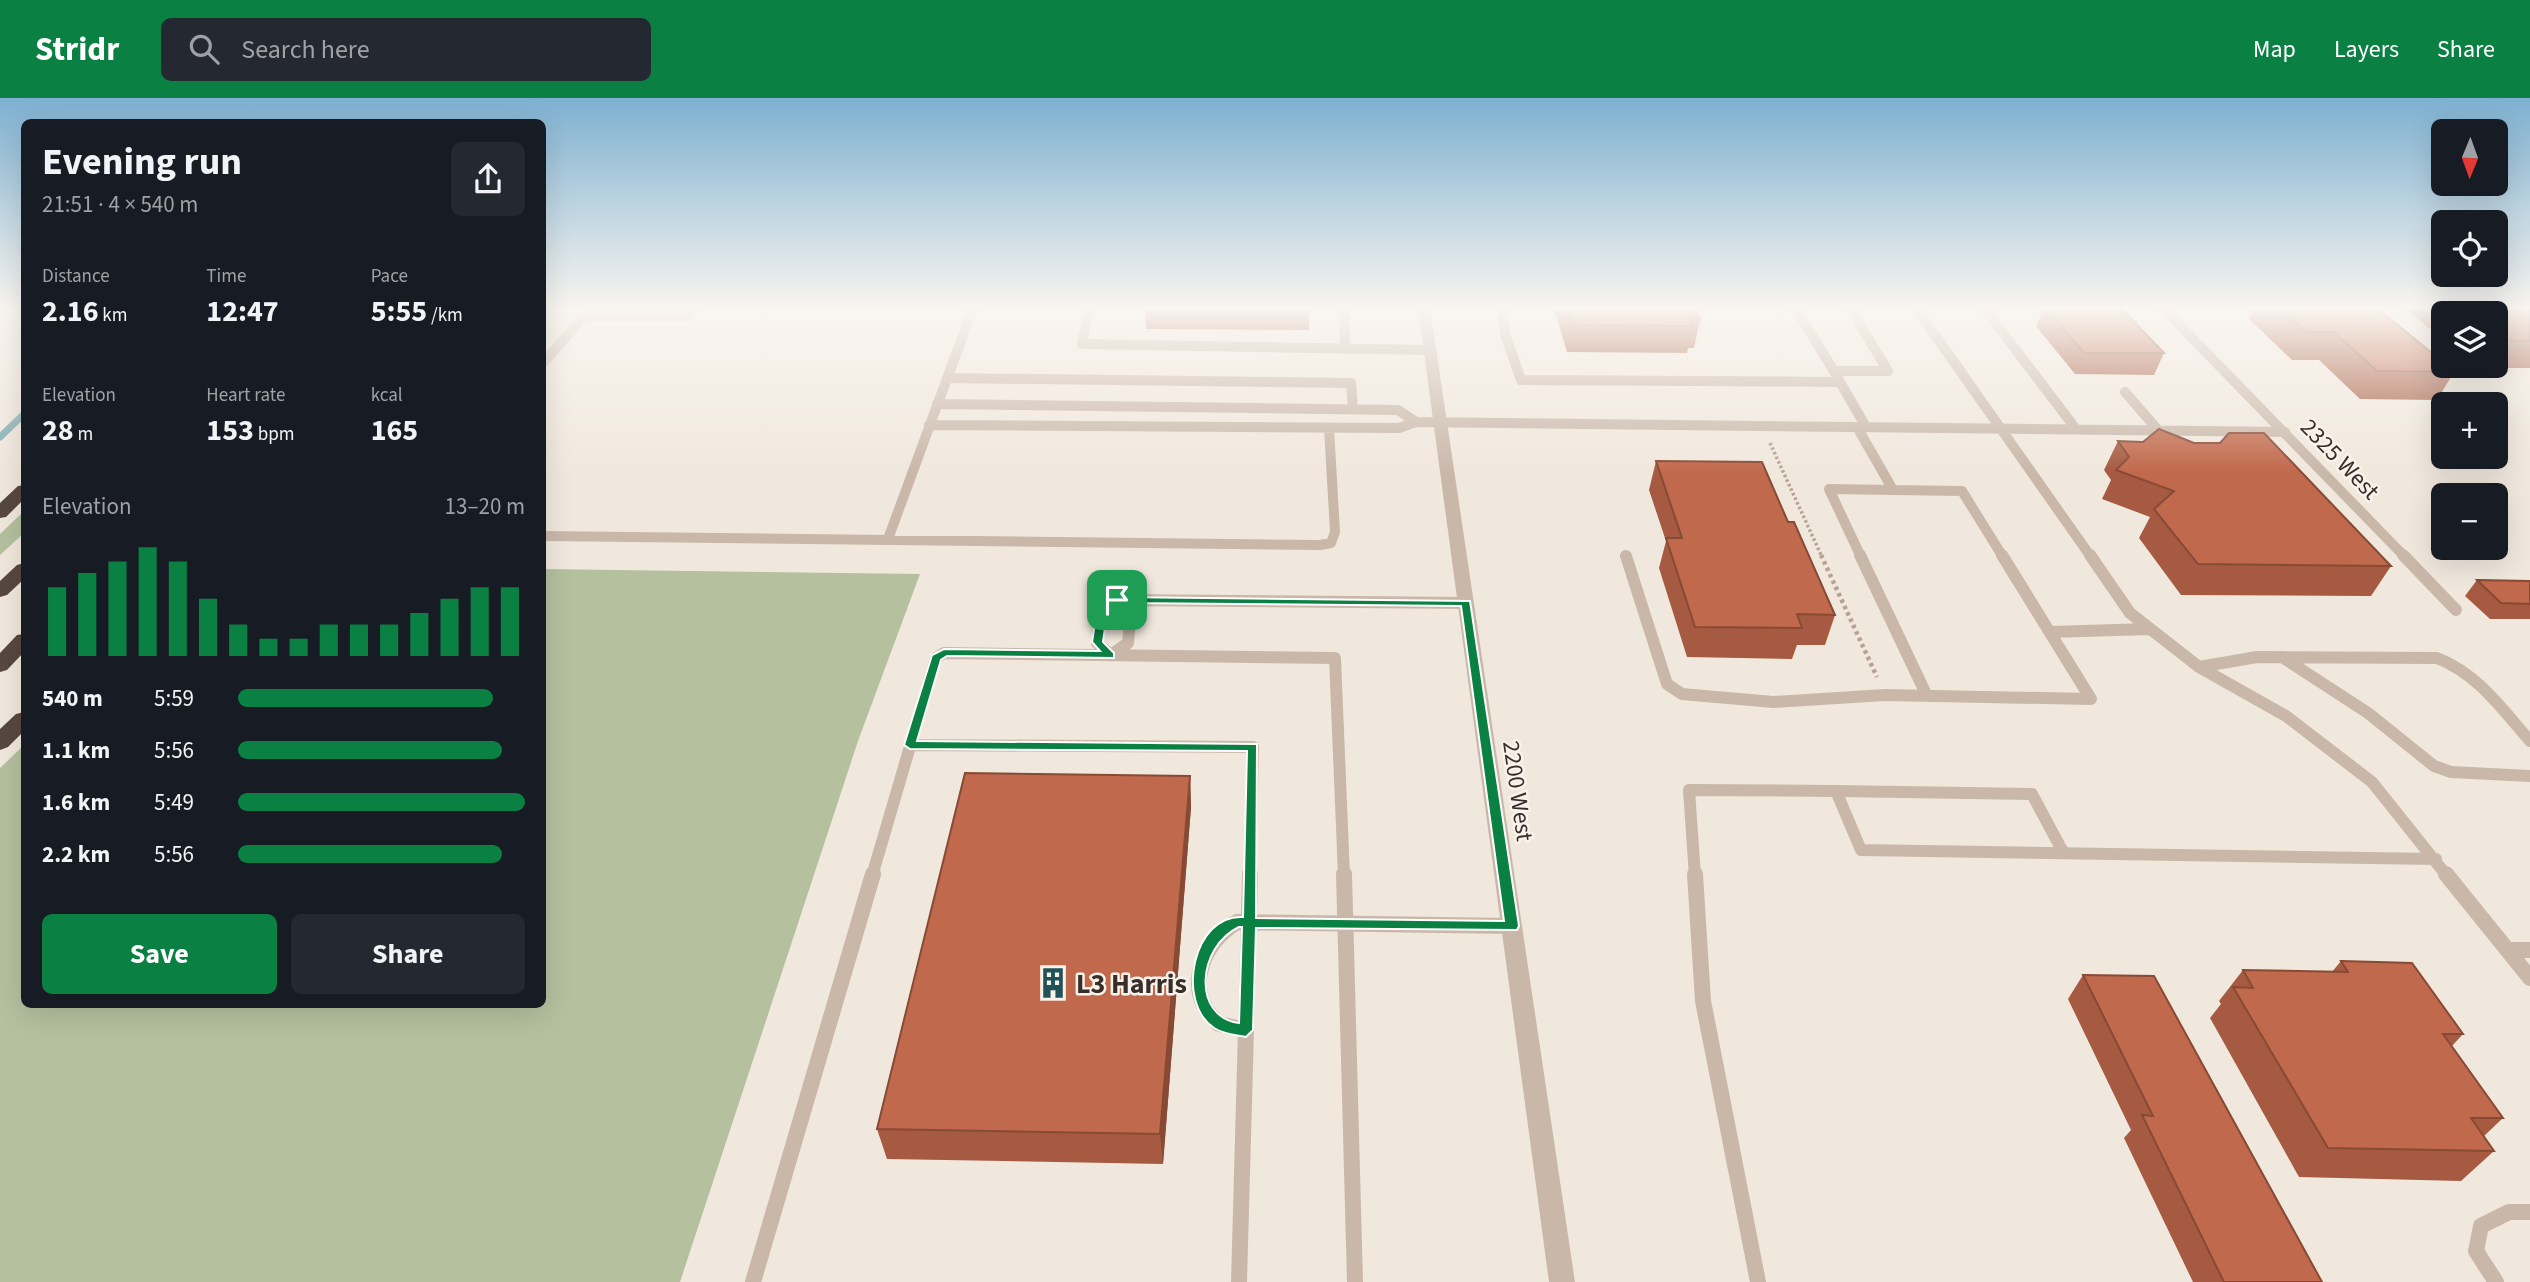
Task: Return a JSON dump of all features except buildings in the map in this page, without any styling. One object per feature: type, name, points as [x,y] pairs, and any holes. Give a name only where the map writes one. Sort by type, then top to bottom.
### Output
[{"type":"highway","points":[[0,513],[21,493]]},
{"type":"highway","points":[[0,592],[21,572]]},
{"type":"highway","points":[[0,665],[21,643]]},
{"type":"highway","points":[[0,741],[21,722]]},
{"type":"street","name":"2200 West","points":[[1432,363],[1562,1282]]},
{"type":"lane","points":[[888,539],[952,363]]},
{"type":"lane","points":[[1515,363],[1521,380],[1840,382]]},
{"type":"lane","points":[[1829,363],[1893,490]]},
{"type":"lane","points":[[1834,371],[1888,371],[1883,363]]},
{"type":"lane","points":[[1954,363],[2130,613],[2199,667],[2286,716],[2372,782],[2530,978]]},
{"type":"lane","points":[[2026,363],[2076,429]]},
{"type":"lane","name":"2325 West","points":[[2217,363],[2456,610]]},
{"type":"lane","points":[[947,378],[1351,383],[1353,409]]},
{"type":"lane","points":[[2125,392],[2158,430]]},
{"type":"lane","points":[[937,404],[1398,410],[1416,422]]},
{"type":"lane","points":[[929,425],[1399,428],[1416,422],[1440,422],[2285,432]]},
{"type":"lane","points":[[546,536],[1320,545],[1331,543],[1335,532],[1329,428]]},
{"type":"lane","points":[[1626,556],[1667,684],[1682,694],[1773,702],[1846,697],[1927,696],[2091,699],[1962,491],[1829,489],[1927,696]]},
{"type":"lane","points":[[1111,655],[1128,643],[1131,611],[1117,600]]},
{"type":"lane","points":[[1111,655],[1097,642],[1102,611],[1117,600],[1466,603]]},
{"type":"lane","points":[[2050,632],[2150,629]]},
{"type":"lane","points":[[753,1282],[936,658],[944,653],[1335,658],[1346,925],[1355,1282]]},
{"type":"lane","points":[[2199,667],[2257,657],[2437,658],[2451,662],[2467,672],[2530,741]]},
{"type":"lane","points":[[2282,657],[2368,713],[2434,766],[2451,772],[2530,776]]},
{"type":"lane","points":[[910,745],[1253,747],[1238,1282]]},
{"type":"lane","points":[[1758,1282],[1703,1001],[1689,790],[2032,794],[2063,852]]},
{"type":"lane","points":[[1836,791],[1861,850],[2436,859]]},
{"type":"lane","points":[[1246,1030],[1228,1028],[1216,1023],[1204,1005],[1198,978],[1200,962],[1206,948],[1222,929],[1237,922],[1512,926]]},
{"type":"lane","points":[[2508,950],[2530,950]]},
{"type":"lane","points":[[2496,1282],[2476,1251],[2481,1226],[2509,1212],[2530,1212]]},
{"type":"path","points":[[1771,426],[1770,445],[1880,684]]},
{"type":"green space","points":[[21,514],[21,536],[0,555],[0,534]]},
{"type":"green space","points":[[546,569],[920,574],[858,741],[680,1282],[0,1282],[0,768],[21,748],[21,1008],[546,1008]]},
{"type":"waterway","points":[[0,437],[21,417]]},
{"type":"place","name":"L3 Harris","points":[[1053,983]]},
{"type":"route","points":[[1117,600],[1102,611],[1097,642],[1111,655],[944,653],[936,658],[910,745],[1253,747],[1249,923],[1237,922],[1222,929],[1206,948],[1200,962],[1198,978],[1204,1005],[1216,1023],[1228,1028],[1246,1030],[1249,923],[1512,926],[1466,603],[1117,600]]}]
